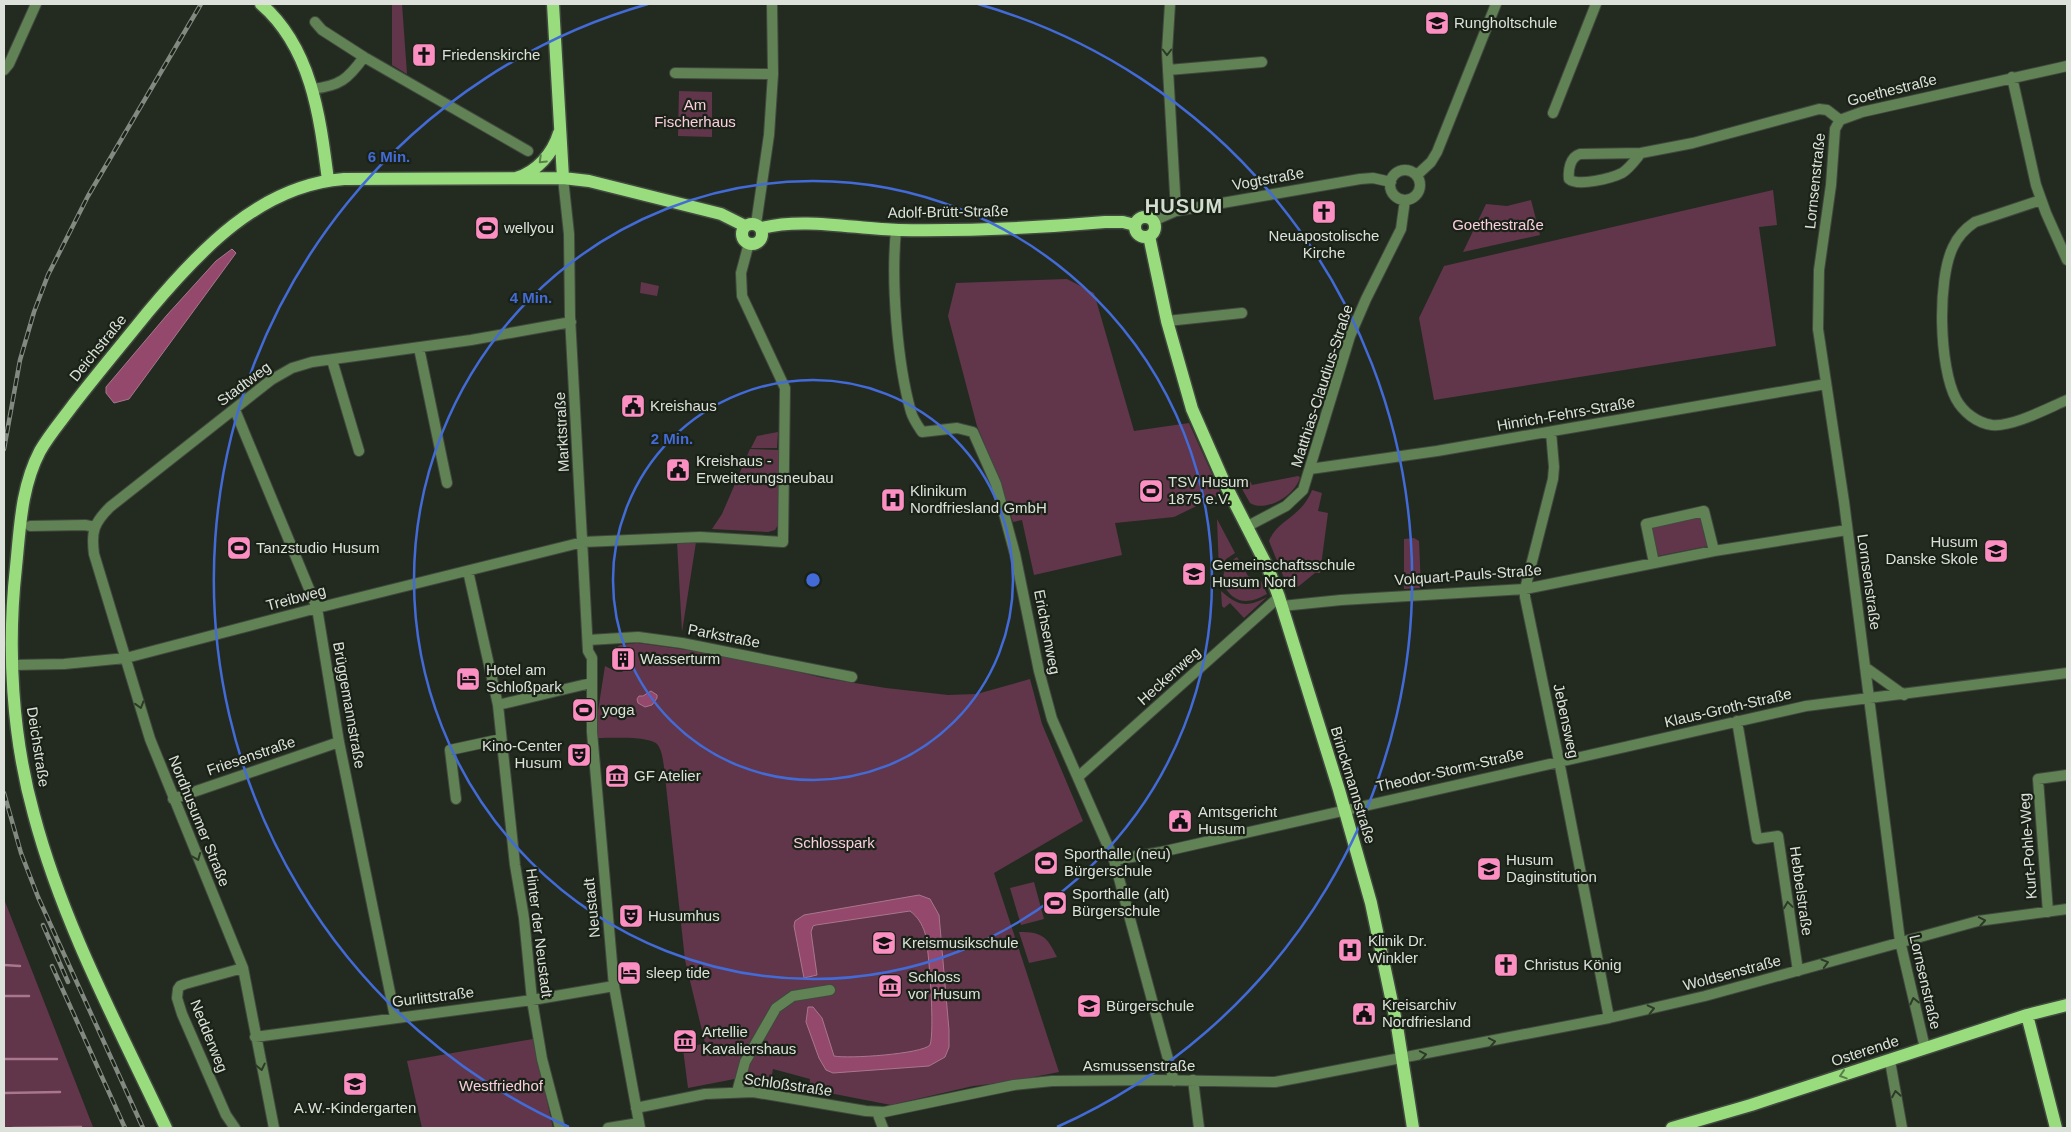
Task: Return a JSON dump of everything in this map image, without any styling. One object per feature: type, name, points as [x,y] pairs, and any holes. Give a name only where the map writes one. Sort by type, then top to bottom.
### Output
[{"type":"main road","points":[[261,4],[283,28],[292,42],[310,80],[328,180]]},
{"type":"main road","points":[[553,4],[563,178],[588,182],[721,214],[754,226],[762,238],[758,242],[749,244],[742,236],[754,226]]},
{"type":"main road","points":[[511,179],[529,172],[548,155],[554,147],[560,128]]},
{"type":"main road","name":"Deichstraße","points":[[166,1128],[78,939],[34,816],[23,768],[16,732],[12,622],[22,510],[29,477],[41,450],[80,396],[165,292],[206,250],[250,212],[274,197],[328,180],[563,178]]},
{"type":"main road","name":"Adolf-Brütt-Straße","points":[[754,226],[803,224],[896,230],[969,230],[1105,222],[1123,222],[1135,225],[1140,218],[1146,217],[1153,221]]},
{"type":"main road","points":[[1149,236],[1154,230],[1153,221]]},
{"type":"main road","points":[[1135,225],[1137,234],[1149,236]]},
{"type":"main road","points":[[1149,236],[1167,320],[1192,408],[1246,527]]},
{"type":"main road","name":"Brinckmannstraße","points":[[1246,527],[1268,568],[1281,602],[1344,810],[1375,921],[1397,1026],[1412,1128]]},
{"type":"main road","name":"Osterende","points":[[1672,1128],[1890,1061],[2027,1015],[2067,1005]]},
{"type":"main road","points":[[2027,1015],[2056,1128]]},
{"type":"street","points":[[5,65],[36,4]]},
{"type":"street","points":[[754,226],[769,135],[773,74],[772,4]]},
{"type":"street","points":[[1170,4],[1167,52],[1176,211]]},
{"type":"street","points":[[1417,175],[1431,162],[1439,147],[1496,4]]},
{"type":"street","points":[[1553,113],[1596,4]]},
{"type":"street","points":[[315,22],[322,30],[364,57],[528,151]]},
{"type":"street","points":[[312,89],[329,87],[343,82],[352,74],[364,57]]},
{"type":"street","points":[[1168,70],[1262,62]]},
{"type":"street","name":"Goethestraße","points":[[1642,153],[1620,173],[1579,183],[1569,179],[1571,163],[1576,155],[1642,153],[1712,139],[1819,109],[1827,110],[1840,120],[1862,112],[2067,66]]},
{"type":"street","points":[[675,73],[773,74]]},
{"type":"street","points":[[2012,77],[2029,158],[2041,200],[2067,260]]},
{"type":"street","name":"Lornsenstraße","points":[[1840,120],[1835,129],[1831,185],[1818,282],[1818,329],[1847,530],[1900,941],[1925,1048]]},
{"type":"street","points":[[1407,170],[1417,175],[1420,188],[1417,194],[1411,199],[1405,200],[1395,195],[1390,186],[1397,173],[1407,170]]},
{"type":"street","name":"Marktstraße","points":[[563,178],[569,251],[588,650],[592,658],[591,683]]},
{"type":"street","name":"Vogtstraße","points":[[1153,221],[1176,211],[1360,179],[1373,178],[1391,182]]},
{"type":"street","name":"Matthias-Claudius-Straße","points":[[1246,527],[1293,501],[1303,490],[1350,336],[1401,229],[1405,200]]},
{"type":"street","points":[[2041,200],[1975,222],[1955,242],[1946,268],[1943,295],[1946,359],[1950,382],[1956,400],[1966,412],[1983,422],[1992,425],[2007,423],[2067,400]]},
{"type":"street","name":"Erichsenweg","points":[[896,230],[894,253],[897,318],[901,357],[911,414],[922,432],[957,428],[973,432],[996,484],[1015,554],[1039,671],[1052,719],[1114,860],[1174,1081]]},
{"type":"street","name":"Treibweg","points":[[14,665],[64,664],[126,658],[583,542],[700,537],[783,542],[785,388],[742,296],[741,274],[749,244]]},
{"type":"street","points":[[1167,320],[1242,313]]},
{"type":"street","name":"Stadtweg","points":[[94,527],[98,519],[110,507],[271,380],[292,368],[312,362],[419,348],[571,322]]},
{"type":"street","points":[[419,348],[447,483]]},
{"type":"street","points":[[332,360],[359,451]]},
{"type":"street","name":"Hinrich-Fehrs-Straße","points":[[1310,470],[1551,432],[1826,384]]},
{"type":"street","name":"Brüggemannstraße","points":[[235,410],[317,608],[339,742],[395,1017]]},
{"type":"street","name":"Jebensweg","points":[[1551,432],[1554,467],[1553,479],[1525,589],[1609,1018]]},
{"type":"street","points":[[1654,563],[1646,524],[1704,511],[1714,551]]},
{"type":"street","points":[[30,526],[85,525],[94,527]]},
{"type":"street","name":"Nordhusumer Straße","points":[[94,527],[94,554],[150,739],[243,968],[255,1038],[274,1128]]},
{"type":"street","name":"Volquart-Pauls-Straße","points":[[1281,602],[1525,589],[1714,551],[1847,530]]},
{"type":"street","name":"Hinter der Neustadt","points":[[468,571],[498,705],[532,1000],[542,1059],[560,1128]]},
{"type":"street","name":"Heckenweg","points":[[1078,777],[1281,602]]},
{"type":"street","name":"Parkstraße","points":[[588,640],[638,638],[682,643],[852,677]]},
{"type":"street","points":[[1865,667],[1904,695]]},
{"type":"street","name":"Klaus-Groth-Straße","points":[[1559,761],[1806,706],[2067,674]]},
{"type":"street","points":[[498,705],[591,683]]},
{"type":"street","name":"Neustadt","points":[[591,683],[592,732],[600,843],[614,986],[640,1125]]},
{"type":"street","name":"Hebbelstraße","points":[[1737,721],[1756,839],[1778,836],[1798,971]]},
{"type":"street","points":[[456,799],[450,750],[501,739]]},
{"type":"street","name":"Friesenstraße","points":[[173,798],[339,742]]},
{"type":"street","name":"Theodor-Storm-Straße","points":[[1114,860],[1161,852],[1559,761]]},
{"type":"street","name":"Kurt-Pohle-Weg","points":[[2048,912],[2038,779],[2067,775]]},
{"type":"street","name":"Woldsenstraße","points":[[1402,1059],[1609,1018],[1705,996],[1978,921],[2067,909]]},
{"type":"street","name":"Nedderweg","points":[[234,1128],[226,1115],[182,1014],[177,993],[180,986],[243,968]]},
{"type":"street","name":"Gurlittstraße","points":[[255,1038],[395,1017],[532,1000],[614,986]]},
{"type":"street","points":[[737,1092],[745,1062],[776,1008],[792,996],[830,990]]},
{"type":"street","name":"Asmussenstraße","points":[[877,1112],[900,1110],[1014,1085],[1052,1081],[1193,1080],[1276,1082],[1402,1059]]},
{"type":"street","points":[[1890,1061],[1902,1128]]},
{"type":"street","points":[[1193,1080],[1199,1128]]},
{"type":"street","name":"Schloßstraße","points":[[636,1108],[704,1094],[753,1092],[877,1112]]},
{"type":"street","points":[[877,1112],[883,1128]]},
{"type":"street","points":[[608,1128],[640,1125]]},
{"type":"green space","points":[[392,4],[402,4],[407,74],[392,65]]},
{"type":"green space","name":"Am Fischerhaus","points":[[679,91],[712,92],[712,137],[678,136]]},
{"type":"green space","points":[[1773,190],[1777,225],[1759,227],[1776,346],[1434,400],[1419,318],[1444,266]]},
{"type":"green space","name":"Goethestraße","points":[[1531,200],[1540,235],[1463,252],[1486,204],[1507,206]]},
{"type":"green space","points":[[1067,279],[1094,293],[1134,431],[1189,423],[1221,494],[1174,517],[1115,523],[1122,555],[1034,575],[1022,520],[1013,522],[998,476],[977,426],[948,316],[956,283]]},
{"type":"green space","points":[[641,282],[659,286],[657,296],[640,293]]},
{"type":"green space","points":[[778,432],[777,448],[751,448],[757,436]]},
{"type":"green space","points":[[750,449],[779,450],[779,523],[775,530],[768,532],[712,529],[722,514]]},
{"type":"green space","points":[[1300,477],[1297,484],[1287,496],[1264,506],[1250,503],[1238,482],[1250,481],[1252,485]]},
{"type":"green space","points":[[1312,490],[1322,493],[1318,511],[1328,513],[1320,573],[1315,573],[1299,586],[1290,588],[1286,583],[1269,541],[1278,528],[1308,499]]},
{"type":"green space","points":[[1701,515],[1708,546],[1658,556],[1651,526]]},
{"type":"green space","points":[[1217,519],[1235,553],[1226,559],[1219,572]]},
{"type":"green space","points":[[1414,538],[1419,541],[1421,588],[1404,589],[1404,539]]},
{"type":"green space","points":[[677,542],[696,542],[682,632]]},
{"type":"green space","points":[[1237,557],[1248,576],[1261,581],[1267,594],[1247,601],[1236,599],[1231,595],[1222,583],[1228,565]]},
{"type":"green space","points":[[1221,591],[1233,600],[1243,604],[1254,603],[1267,597],[1244,618],[1230,603],[1224,608],[1222,606]]},
{"type":"green space","name":"Schlosspark","points":[[637,643],[739,657],[823,678],[948,695],[977,694],[1030,679],[1042,724],[1083,821],[994,873],[1059,1072],[1008,1082],[973,1086],[891,1105],[809,1089],[810,1079],[773,1069],[771,1080],[750,1076],[688,1088],[683,1049],[705,1043],[685,960],[662,755],[657,744],[653,741],[629,738],[598,738],[598,711],[605,666],[617,672],[622,672],[629,665],[631,656],[617,647]]},
{"type":"green space","points":[[1034,882],[1044,919],[1021,925],[1010,888]]},
{"type":"green space","points":[[4,899],[93,1127],[91,1128],[4,1128]]},
{"type":"green space","points":[[1019,932],[1034,933],[1043,937],[1047,940],[1057,957],[1029,963]]},
{"type":"green space","name":"Westfriedhof","points":[[533,1039],[553,1128],[422,1128],[407,1061]]},
{"type":"shaded area","points":[[232,249],[236,253],[129,399],[114,403],[106,393],[106,387],[216,261]]},
{"type":"shaded area","points":[[651,691],[657,695],[652,705],[645,707],[638,703],[637,699],[639,696],[643,696]]},
{"type":"shaded area","points":[[919,895],[930,899],[939,915],[949,1030],[949,1047],[945,1057],[929,1066],[833,1073],[826,1070],[819,1058],[806,1022],[808,1007],[813,1007],[822,1018],[834,1056],[868,1056],[900,1053],[914,1051],[930,1045],[932,1024],[931,990],[925,933],[919,921],[910,911],[813,926],[811,932],[817,975],[804,978],[794,926],[795,921],[804,915]]},
{"type":"waterway","points":[[4,965],[20,966]]},
{"type":"waterway","points":[[4,996],[29,996]]},
{"type":"waterway","points":[[4,1059],[57,1059]]},
{"type":"waterway","points":[[4,1093],[60,1092]]},
{"type":"waterway","points":[[13,1128],[81,1127]]},
{"type":"railway","points":[[4,449],[20,360],[34,312],[48,275],[88,196],[201,4]]},
{"type":"railway","points":[[4,793],[21,853],[38,897],[143,1128]]},
{"type":"railway","points":[[43,925],[68,982]]},
{"type":"railway","points":[[52,966],[125,1128]]},
{"type":"place","name":"Rungholtschule","points":[[1437,23]]},
{"type":"place","name":"Friedenskirche","points":[[424,55]]},
{"type":"place","name":"Neuapostolische Kirche","points":[[1324,212]]},
{"type":"place","name":"wellyou","points":[[487,228]]},
{"type":"place","name":"Kreishaus","points":[[633,406]]},
{"type":"place","name":"Kreishaus - Erweiterungsneubau","points":[[678,470]]},
{"type":"place","name":"TSV Husum 1875 e.V.","points":[[1151,491]]},
{"type":"place","name":"Klinikum Nordfriesland GmbH","points":[[893,500]]},
{"type":"place","name":"Tanzstudio Husum","points":[[239,548]]},
{"type":"place","name":"Husum Danske Skole","points":[[1996,551]]},
{"type":"place","name":"Gemeinschaftsschule Husum Nord","points":[[1194,574]]},
{"type":"place","name":"Wasserturm","points":[[623,659]]},
{"type":"place","name":"Hotel am Schloßpark","points":[[468,679]]},
{"type":"place","name":"yoga","points":[[584,710]]},
{"type":"place","name":"Kino-Center Husum","points":[[579,755]]},
{"type":"place","name":"GF Atelier","points":[[617,776]]},
{"type":"place","name":"Amtsgericht Husum","points":[[1180,821]]},
{"type":"place","name":"Sporthalle (neu) Bürgerschule","points":[[1046,863]]},
{"type":"place","name":"Husum Daginstitution","points":[[1489,869]]},
{"type":"place","name":"Sporthalle (alt) Bürgerschule","points":[[1055,903]]},
{"type":"place","name":"Husumhus","points":[[631,916]]},
{"type":"place","name":"Kreismusikschule","points":[[884,943]]},
{"type":"place","name":"Klinik Dr. Winkler","points":[[1350,950]]},
{"type":"place","name":"Christus König","points":[[1506,965]]},
{"type":"place","name":"sleep tide","points":[[629,973]]},
{"type":"place","name":"Schloss vor Husum","points":[[890,986]]},
{"type":"place","name":"Bürgerschule","points":[[1089,1006]]},
{"type":"place","name":"Kreisarchiv Nordfriesland","points":[[1364,1014]]},
{"type":"place","name":"Artellie Kavaliershaus","points":[[685,1041]]},
{"type":"place","name":"A.W.-Kindergarten","points":[[355,1084]]},
{"type":"district","name":"HUSUM","points":[[1184,206]]}]
